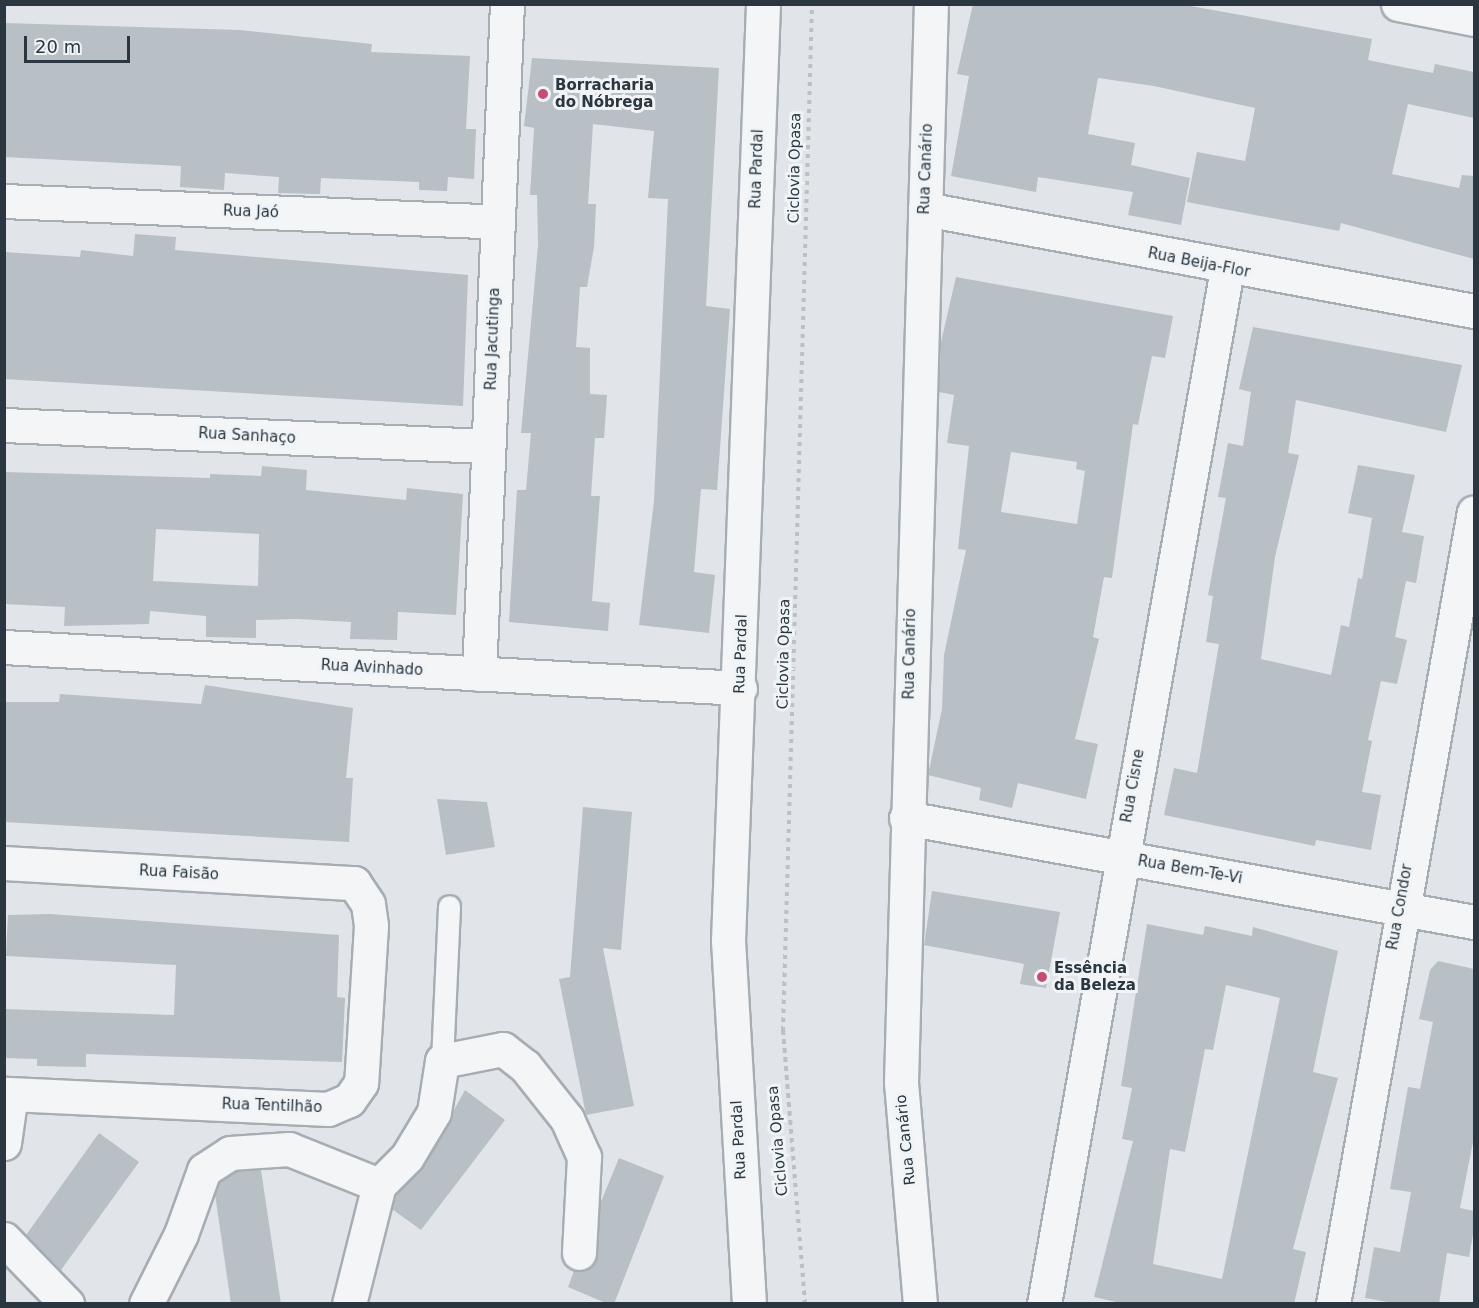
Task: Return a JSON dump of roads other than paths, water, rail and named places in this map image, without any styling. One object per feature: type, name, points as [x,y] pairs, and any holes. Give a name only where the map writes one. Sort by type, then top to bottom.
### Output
[{"type":"street","name":"Rua Jacutinga","points":[[479,674],[507,4]]},
{"type":"street","name":"Rua Pardal","points":[[748,1304],[728,941],[740,688],[763,4]]},
{"type":"street","name":"Rua Canário","points":[[920,1304],[901,1082],[906,818],[931,4]]},
{"type":"street","points":[[1398,4],[1474,19]]},
{"type":"street","name":"Rua Jaó","points":[[4,201],[498,222]]},
{"type":"street","name":"Rua Beija-Flor","points":[[925,209],[1227,269],[1474,311]]},
{"type":"street","name":"Rua Cisne","points":[[1044,1304],[1120,858],[1227,269]]},
{"type":"street","name":"Rua Sanhaço","points":[[4,425],[489,446]]},
{"type":"street","name":"Rua Condor","points":[[1332,1304],[1400,908],[1474,512]]},
{"type":"street","name":"Rua Avinhado","points":[[4,646],[740,688]]},
{"type":"street","name":"Rua Bem-Te-Vi","points":[[906,818],[1474,922]]},
{"type":"street","name":"Rua Faisão","points":[[4,863],[354,883]]},
{"type":"street","name":"Rua Tentilhão","points":[[8,1094],[328,1109],[349,1100],[361,1083],[371,926],[368,904],[354,883]]},
{"type":"street","points":[[349,1304],[379,1185],[407,1157],[434,1112],[442,1061],[503,1049],[525,1066],[567,1119],[584,1157],[579,1253]]},
{"type":"street","points":[[4,1143],[8,1094]]},
{"type":"street","points":[[146,1304],[181,1234],[204,1170],[230,1153],[288,1149],[379,1185]]},
{"type":"street","points":[[4,1239],[67,1304]]},
{"type":"lane","points":[[442,1061],[449,906]]},
{"type":"place","name":"Borracharia do Nóbrega","points":[[543,94]]},
{"type":"place","name":"Essência da Beleza","points":[[1042,977]]}]
